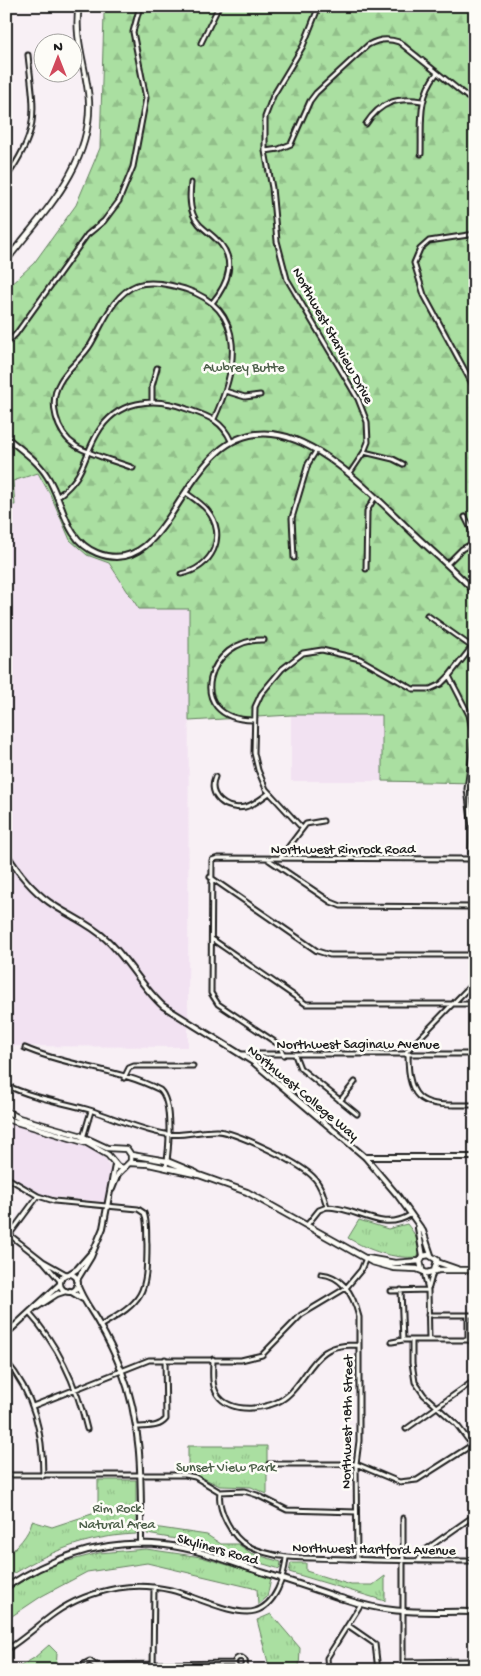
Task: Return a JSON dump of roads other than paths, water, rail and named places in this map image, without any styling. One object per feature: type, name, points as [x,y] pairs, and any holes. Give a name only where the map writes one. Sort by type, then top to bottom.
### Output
[{"type":"main road","points":[[6,261],[64,186],[82,150],[87,127],[89,101],[78,35],[79,6]]},
{"type":"main road","points":[[6,1111],[19,1118],[83,1139],[115,1149],[124,1148],[131,1155],[167,1161],[247,1192],[383,1266],[423,1271],[475,1270]]},
{"type":"main road","points":[[6,1119],[83,1139],[111,1158],[115,1165],[124,1168],[138,1162],[199,1175]]},
{"type":"main road","points":[[111,1158],[115,1149]]},
{"type":"main road","points":[[130,1164],[131,1155]]},
{"type":"main road","points":[[366,1258],[395,1263],[420,1261],[424,1256],[431,1255],[437,1262],[458,1269]]},
{"type":"main road","points":[[420,1261],[423,1271]]},
{"type":"main road","points":[[434,1271],[437,1262]]},
{"type":"street","points":[[6,344],[16,334],[87,235],[104,221],[118,201],[133,167],[146,98],[133,32],[140,6]]},
{"type":"street","points":[[201,43],[219,6]]},
{"type":"street","name":"Northwest Starview Drive","points":[[319,6],[303,46],[273,96],[265,117],[265,151],[272,188],[278,241],[287,279],[365,414],[369,430],[364,452],[350,473]]},
{"type":"street","points":[[265,151],[280,149],[291,144],[316,93],[372,43],[388,40],[399,42],[475,103]]},
{"type":"street","points":[[6,178],[31,136],[35,109],[28,55]]},
{"type":"street","points":[[421,154],[422,101],[427,85],[437,73]]},
{"type":"street","points":[[467,97],[475,88]]},
{"type":"street","points":[[366,124],[373,112],[388,102],[407,99],[422,101]]},
{"type":"street","points":[[192,183],[190,199],[193,214],[202,228],[222,245],[228,260],[227,282],[212,304]]},
{"type":"street","points":[[475,234],[430,242],[420,249],[414,263],[424,295],[475,389]]},
{"type":"street","points":[[133,468],[88,452],[68,438],[57,421],[54,409],[55,396],[61,380],[88,349],[120,296],[134,286],[152,283],[198,293],[212,304],[226,321],[232,337],[233,365],[214,419]]},
{"type":"street","points":[[152,400],[152,386],[157,368]]},
{"type":"street","points":[[225,391],[245,397],[260,395]]},
{"type":"street","points":[[57,497],[74,482],[100,428],[110,417],[133,404],[152,400],[172,403],[214,419],[225,428],[231,441]]},
{"type":"street","points":[[6,437],[40,468],[57,497],[68,525],[78,541],[95,552],[111,556],[135,552],[145,545],[160,530],[212,455],[231,441],[248,435],[272,434],[292,439],[316,451],[350,473],[475,592]]},
{"type":"street","points":[[294,558],[292,518],[308,464],[316,451]]},
{"type":"street","points":[[364,452],[393,459],[402,464]]},
{"type":"street","points":[[181,574],[200,567],[210,558],[215,549],[217,534],[208,511],[186,493]]},
{"type":"street","points":[[366,569],[367,512],[375,497]]},
{"type":"street","points":[[465,517],[475,537]]},
{"type":"street","points":[[446,565],[462,549],[475,542]]},
{"type":"street","points":[[427,615],[472,647]]},
{"type":"street","points":[[253,720],[240,720],[220,712],[213,701],[209,689],[210,677],[214,666],[229,652],[254,640],[264,640]]},
{"type":"street","points":[[302,828],[269,793],[255,762],[253,720],[257,700],[265,688],[288,663],[310,650],[322,650],[360,659],[413,689],[435,688],[449,676],[475,643]]},
{"type":"street","points":[[449,676],[469,715],[474,738],[467,788],[472,827],[473,861]]},
{"type":"street","points":[[215,777],[212,786],[215,795],[222,803],[233,808],[249,806],[269,793]]},
{"type":"street","points":[[279,859],[302,828],[311,822],[323,821]]},
{"type":"street","name":"Northwest College Way","points":[[6,853],[20,874],[39,894],[106,939],[127,962],[152,996],[163,1006],[242,1054],[288,1090],[365,1157],[393,1190],[425,1237],[431,1255]]},
{"type":"street","points":[[268,859],[331,902],[341,906],[475,907]]},
{"type":"street","name":"Northwest Rimrock Road","points":[[210,877],[212,860],[473,861]]},
{"type":"street","points":[[210,877],[211,988],[215,1001],[278,1044],[284,1055]]},
{"type":"street","points":[[210,877],[317,951],[330,955],[475,955]]},
{"type":"street","points":[[212,940],[306,1004],[475,1004]]},
{"type":"street","points":[[475,982],[406,1054],[409,1082],[416,1096],[437,1105],[475,1105]]},
{"type":"street","points":[[26,1048],[155,1088],[165,1096],[168,1134],[166,1167]]},
{"type":"street","name":"Northwest Saginaw Avenue","points":[[242,1054],[475,1054]]},
{"type":"street","points":[[295,1054],[300,1068],[357,1114]]},
{"type":"street","points":[[124,1078],[127,1071],[134,1066],[194,1066]]},
{"type":"street","points":[[340,1101],[355,1082]]},
{"type":"street","points":[[6,1085],[39,1098],[168,1134],[227,1133],[297,1163],[316,1180],[327,1207]]},
{"type":"street","points":[[83,1139],[91,1111]]},
{"type":"street","points":[[365,1157],[475,1157]]},
{"type":"street","points":[[6,1334],[29,1313],[57,1294],[75,1289],[103,1228],[115,1165]]},
{"type":"street","points":[[110,1194],[118,1174],[124,1168]]},
{"type":"street","points":[[6,1177],[38,1196],[54,1201],[138,1209],[144,1213],[146,1277],[142,1292],[134,1304],[100,1326]]},
{"type":"street","points":[[38,1196],[8,1233],[43,1261],[67,1274],[77,1282],[84,1300],[100,1326],[121,1370],[131,1398],[137,1426],[141,1475],[141,1544]]},
{"type":"street","points":[[307,1225],[319,1210],[327,1207],[388,1222],[404,1219],[410,1215]]},
{"type":"street","name":"Northwest College Way","points":[[418,1228],[424,1256]]},
{"type":"street","points":[[34,1310],[67,1274],[77,1270],[92,1252]]},
{"type":"street","points":[[33,1406],[149,1360],[252,1359],[262,1354],[301,1315],[346,1288],[361,1270],[366,1258]]},
{"type":"street","points":[[43,1261],[68,1291],[84,1300]]},
{"type":"street","points":[[423,1271],[428,1290],[429,1340]]},
{"type":"street","points":[[428,1290],[434,1271]]},
{"type":"street","points":[[321,1274],[331,1275],[346,1288]]},
{"type":"street","name":"Northwest 18th Street","points":[[346,1288],[356,1304],[359,1317],[360,1441],[356,1464],[357,1559]]},
{"type":"street","points":[[390,1290],[428,1290]]},
{"type":"street","points":[[401,1290],[403,1340]]},
{"type":"street","points":[[29,1313],[56,1351],[75,1389],[87,1428]]},
{"type":"street","points":[[428,1315],[475,1315]]},
{"type":"street","points":[[468,1315],[468,1340]]},
{"type":"street","points":[[392,1342],[403,1340],[468,1340],[475,1342]]},
{"type":"street","points":[[269,1464],[356,1464],[399,1482],[417,1480],[473,1444],[439,1406],[424,1395],[416,1382],[412,1363],[412,1340]]},
{"type":"street","points":[[213,1359],[214,1386],[218,1395],[230,1404],[263,1407],[274,1405],[289,1394],[315,1362],[327,1351],[341,1346],[359,1346]]},
{"type":"street","points":[[137,1426],[157,1426],[163,1424],[166,1419],[165,1359]]},
{"type":"street","points":[[6,1361],[22,1383],[33,1406],[41,1437],[43,1476]]},
{"type":"street","points":[[406,1429],[475,1380]]},
{"type":"street","points":[[6,1475],[189,1476],[220,1492],[250,1493],[279,1508],[292,1511],[356,1512]]},
{"type":"street","name":"Northwest Hartford Avenue","points":[[220,1492],[219,1499],[222,1512],[240,1540],[248,1546],[286,1558],[475,1561]]},
{"type":"street","points":[[419,1561],[421,1553],[475,1515]]},
{"type":"street","points":[[403,1518],[403,1670]]},
{"type":"street","name":"Skyliners Road","points":[[6,1587],[45,1564],[78,1551],[118,1544],[166,1545],[206,1554],[360,1604],[403,1613],[475,1612]]},
{"type":"street","points":[[6,1650],[56,1612],[72,1603],[92,1594],[119,1588],[154,1587],[232,1609],[255,1611],[271,1600],[281,1578],[286,1558]]},
{"type":"street","points":[[153,1670],[154,1587]]},
{"type":"street","points":[[328,1670],[327,1658],[349,1626],[360,1604]]},
{"type":"street","points":[[349,1626],[375,1644],[378,1670]]},
{"type":"street","points":[[85,1670],[86,1662],[92,1661],[95,1665],[234,1663]]},
{"type":"street","points":[[403,1662],[475,1661]]},
{"type":"street","points":[[94,1670],[95,1665]]},
{"type":"park label","name":"Awbrey Butte","points":[[244,366]]},
{"type":"park label","name":"Sunset View Park","points":[[226,1466]]},
{"type":"park label","name":"Rim Rock Natural Area","points":[[117,1515]]}]
